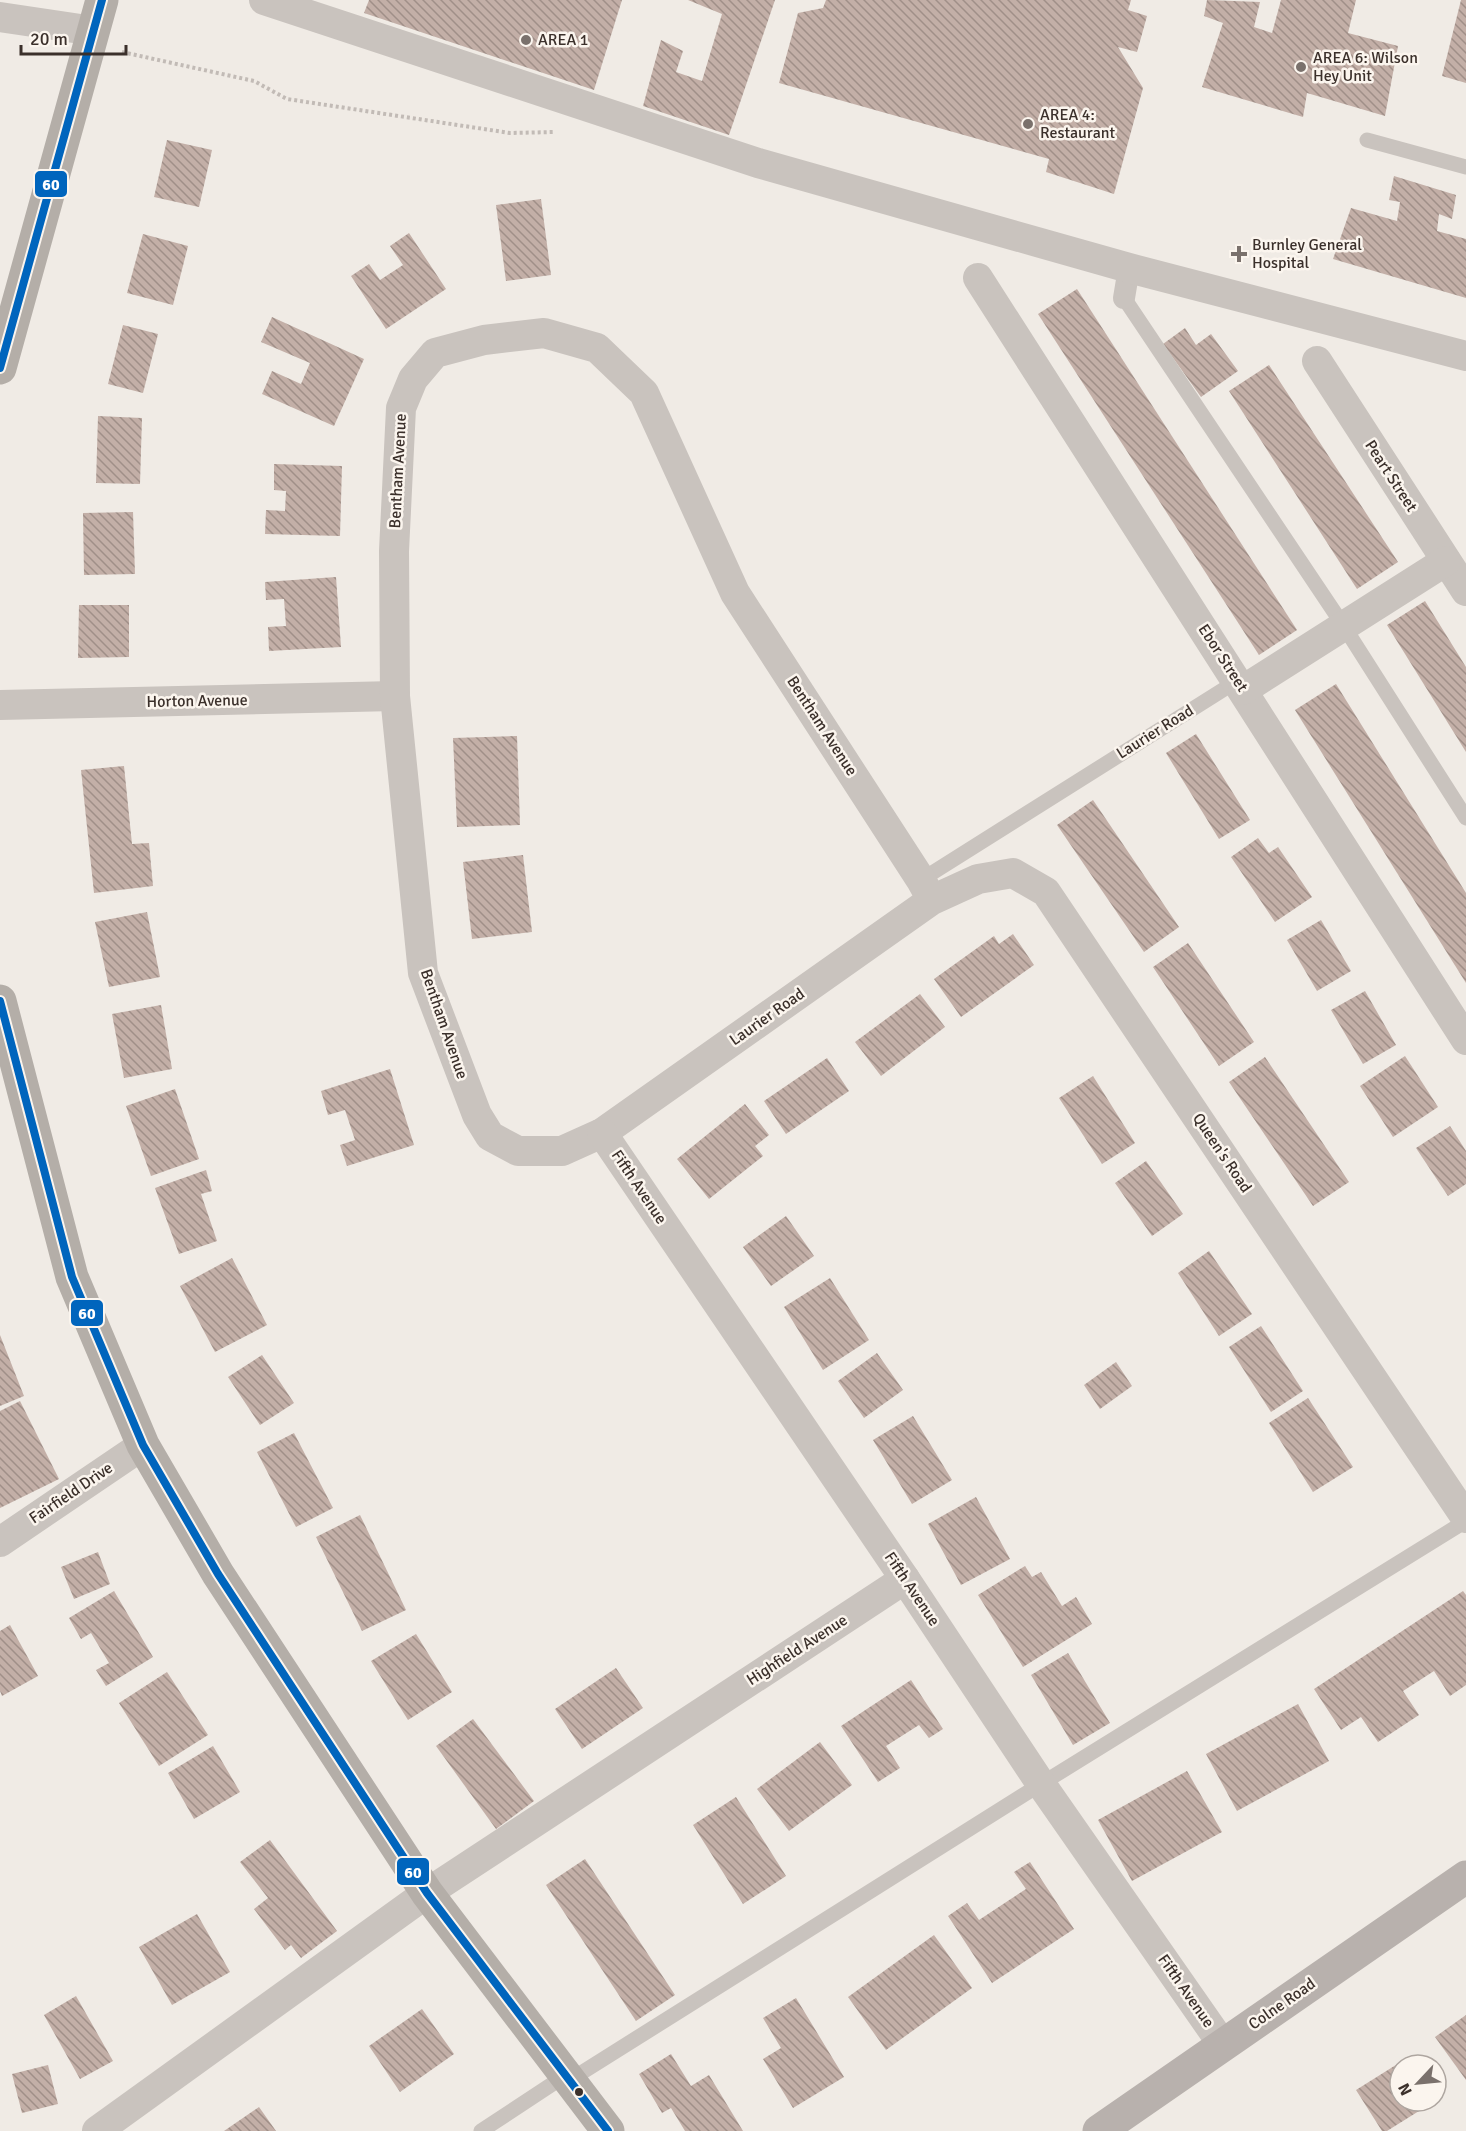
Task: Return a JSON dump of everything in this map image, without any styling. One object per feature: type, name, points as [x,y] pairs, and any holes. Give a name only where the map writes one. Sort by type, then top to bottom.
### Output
[{"type":"highway","points":[[0,368],[102,0]]},
{"type":"highway","points":[[0,1000],[72,1277],[143,1445],[218,1574],[427,1893],[608,2131]]},
{"type":"main road","name":"Colne Road","points":[[1099,2131],[1466,1876]]},
{"type":"street","points":[[264,0],[323,9],[758,163],[1129,268],[1466,356]]},
{"type":"street","points":[[0,17],[92,38]]},
{"type":"street","points":[[1124,298],[1129,268]]},
{"type":"street","name":"Ebor Street","points":[[978,278],[1466,1040]]},
{"type":"street","name":"Bentham Avenue","points":[[603,1133],[562,1151],[518,1150],[490,1136],[477,1115],[423,973],[395,696],[394,551],[401,408],[413,379],[435,353],[484,340],[544,333],[597,348],[644,393],[735,593],[926,890]]},
{"type":"street","name":"Peart Street","points":[[1317,361],[1466,591]]},
{"type":"street","name":"Laurier Road","points":[[1240,685],[1343,626],[1446,561]]},
{"type":"street","name":"Horton Avenue","points":[[0,705],[395,696]]},
{"type":"street","name":"Queen's Road","points":[[926,890],[1013,873],[1047,892],[1466,1519]]},
{"type":"street","name":"Laurier Road","points":[[603,1133],[926,890]]},
{"type":"street","name":"Fifth Avenue","points":[[603,1133],[1041,1784],[1223,2045]]},
{"type":"street","name":"Fairfield Drive","points":[[0,1542],[143,1445]]},
{"type":"street","name":"Highfield Avenue","points":[[97,2131],[427,1893],[905,1579]]},
{"type":"lane","points":[[1367,140],[1466,167]]},
{"type":"lane","points":[[1124,298],[1343,626],[1466,818]]},
{"type":"lane","name":"Laurier Road","points":[[926,890],[1240,685]]},
{"type":"lane","points":[[481,2131],[1466,1519]]},
{"type":"path","points":[[92,38],[254,81],[287,99],[510,133],[556,132]]},
{"type":"building","name":"AREA 1","points":[[369,0],[622,0],[594,90],[364,13]]},
{"type":"building","points":[[688,0],[775,0],[729,135],[643,106],[661,40],[683,51],[676,72],[702,81],[722,14]]},
{"type":"building","name":"AREA 4: Restaurant","points":[[826,0],[1131,0],[1128,10],[1147,16],[1137,52],[1118,47],[1143,88],[1114,194],[1046,172],[1049,159],[779,83],[798,13],[823,8]]},
{"type":"building","name":"AREA 6: Wilson Hey Unit","points":[[1207,0],[1260,2],[1254,27],[1272,33],[1281,0],[1356,0],[1348,33],[1398,46],[1385,116],[1307,93],[1303,117],[1202,87],[1223,23],[1204,16]]},
{"type":"building","name":"AREA 6: Wilson Hey Unit","points":[[1461,0],[1466,0],[1466,83],[1442,76]]},
{"type":"building","points":[[167,140],[212,150],[199,207],[154,197]]},
{"type":"building","points":[[1394,176],[1456,195],[1452,219],[1439,214],[1437,231],[1466,239],[1466,298],[1333,259],[1351,208],[1397,221],[1400,202],[1389,200]]},
{"type":"building","points":[[541,199],[551,275],[506,281],[496,205]]},
{"type":"building","points":[[409,233],[446,289],[386,329],[351,276],[369,264],[380,280],[403,265],[390,246]]},
{"type":"building","points":[[143,234],[188,246],[173,305],[127,293]]},
{"type":"building","points":[[1077,289],[1297,630],[1259,655],[1038,314]]},
{"type":"building","points":[[272,317],[364,359],[334,426],[262,394],[272,371],[301,384],[310,363],[261,342]]},
{"type":"building","points":[[123,325],[158,334],[143,393],[108,384]]},
{"type":"building","points":[[1185,328],[1196,345],[1211,334],[1238,371],[1201,397],[1163,344]]},
{"type":"building","points":[[1269,365],[1398,562],[1357,589],[1229,391]]},
{"type":"building","points":[[98,416],[142,418],[140,484],[96,483]]},
{"type":"building","points":[[274,464],[342,466],[340,536],[265,534],[266,510],[285,511],[286,491],[274,490]]},
{"type":"building","points":[[133,512],[135,574],[84,575],[83,513]]},
{"type":"building","points":[[336,577],[341,647],[269,651],[268,627],[286,626],[284,599],[266,600],[265,582]]},
{"type":"building","points":[[1425,601],[1466,667],[1466,752],[1387,625]]},
{"type":"building","points":[[79,605],[129,605],[129,657],[78,658]]},
{"type":"building","points":[[1336,684],[1466,893],[1466,983],[1295,710]]},
{"type":"building","points":[[1196,734],[1250,820],[1219,839],[1166,753]]},
{"type":"building","points":[[517,736],[520,825],[457,827],[453,738]]},
{"type":"building","points":[[124,766],[132,844],[149,843],[153,886],[94,893],[81,770]]},
{"type":"building","points":[[1093,800],[1179,927],[1144,952],[1057,825]]},
{"type":"building","points":[[1258,838],[1269,853],[1278,847],[1312,897],[1275,922],[1231,857]]},
{"type":"building","points":[[523,855],[532,932],[472,939],[463,862]]},
{"type":"building","points":[[147,912],[160,977],[109,987],[95,922]]},
{"type":"building","points":[[1321,920],[1351,971],[1317,991],[1287,940]]},
{"type":"building","points":[[1013,934],[1034,965],[961,1017],[934,979],[994,936],[999,944]]},
{"type":"building","points":[[1188,943],[1254,1042],[1219,1066],[1153,967]]},
{"type":"building","points":[[1365,991],[1396,1045],[1363,1064],[1331,1010]]},
{"type":"building","points":[[920,994],[945,1027],[881,1076],[855,1042]]},
{"type":"building","points":[[161,1005],[172,1069],[124,1078],[112,1014]]},
{"type":"building","points":[[1405,1056],[1438,1107],[1393,1137],[1360,1086]]},
{"type":"building","points":[[1265,1057],[1349,1182],[1313,1206],[1229,1082]]},
{"type":"building","points":[[827,1058],[849,1091],[786,1134],[764,1101]]},
{"type":"building","points":[[390,1069],[414,1145],[347,1166],[340,1145],[355,1140],[345,1110],[328,1115],[321,1091]]},
{"type":"building","points":[[1093,1076],[1135,1143],[1102,1164],[1059,1098]]},
{"type":"building","points":[[175,1089],[199,1159],[151,1176],[126,1106]]},
{"type":"building","points":[[745,1104],[769,1135],[755,1146],[763,1156],[709,1199],[677,1159]]},
{"type":"building","points":[[1450,1126],[1466,1151],[1466,1184],[1448,1196],[1416,1148]]},
{"type":"building","points":[[1146,1161],[1183,1214],[1152,1236],[1115,1183]]},
{"type":"building","points":[[206,1170],[212,1191],[201,1194],[217,1241],[179,1254],[155,1188]]},
{"type":"building","points":[[786,1216],[814,1256],[771,1286],[743,1247]]},
{"type":"building","points":[[1209,1251],[1252,1314],[1219,1336],[1178,1273]]},
{"type":"building","points":[[232,1258],[267,1325],[215,1352],[180,1286]]},
{"type":"building","points":[[830,1278],[869,1340],[823,1370],[784,1307]]},
{"type":"building","points":[[1261,1326],[1303,1391],[1271,1412],[1229,1347]]},
{"type":"building","points":[[0,1335],[24,1396],[0,1406]]},
{"type":"building","points":[[877,1353],[903,1390],[864,1418],[838,1381]]},
{"type":"building","points":[[262,1355],[294,1403],[260,1425],[228,1377]]},
{"type":"building","points":[[1116,1362],[1132,1386],[1100,1409],[1084,1385]]},
{"type":"building","points":[[1308,1398],[1353,1467],[1313,1492],[1269,1423]]},
{"type":"building","points":[[20,1401],[59,1479],[0,1508],[0,1411]]},
{"type":"building","points":[[913,1416],[952,1480],[912,1504],[873,1440]]},
{"type":"building","points":[[294,1433],[333,1508],[296,1527],[257,1452]]},
{"type":"building","points":[[976,1497],[1010,1559],[961,1585],[928,1524]]},
{"type":"building","points":[[360,1515],[406,1610],[362,1631],[316,1537]]},
{"type":"building","points":[[98,1552],[110,1584],[74,1599],[61,1567]]},
{"type":"building","points":[[1025,1566],[1032,1577],[1041,1572],[1062,1606],[1076,1597],[1092,1624],[1023,1667],[978,1595]]},
{"type":"building","points":[[114,1591],[153,1657],[106,1686],[96,1670],[109,1663],[91,1633],[81,1639],[69,1618]]},
{"type":"building","points":[[1463,1591],[1466,1595],[1466,1685],[1450,1696],[1434,1671],[1403,1691],[1419,1715],[1378,1742],[1361,1717],[1341,1730],[1314,1689]]},
{"type":"building","points":[[10,1625],[38,1676],[2,1696],[0,1691],[0,1631]]},
{"type":"building","points":[[416,1634],[452,1692],[408,1720],[371,1661]]},
{"type":"building","points":[[1068,1653],[1110,1723],[1073,1745],[1031,1675]]},
{"type":"building","points":[[616,1668],[643,1708],[582,1749],[555,1709]]},
{"type":"building","points":[[167,1672],[208,1735],[159,1766],[119,1703]]},
{"type":"building","points":[[911,1680],[943,1729],[929,1738],[919,1725],[886,1746],[900,1768],[878,1782],[841,1726]]},
{"type":"building","points":[[1298,1704],[1329,1761],[1237,1811],[1206,1754]]},
{"type":"building","points":[[473,1719],[534,1801],[496,1829],[436,1746]]},
{"type":"building","points":[[820,1742],[852,1785],[789,1831],[757,1789]]},
{"type":"building","points":[[213,1746],[240,1792],[194,1819],[168,1773]]},
{"type":"building","points":[[1187,1771],[1222,1832],[1132,1881],[1098,1820]]},
{"type":"building","points":[[736,1797],[786,1876],[743,1904],[693,1825]]},
{"type":"building","points":[[270,1840],[337,1931],[301,1958],[291,1945],[285,1950],[254,1909],[268,1898],[240,1862]]},
{"type":"building","points":[[585,1859],[675,1995],[636,2021],[546,1885]]},
{"type":"building","points":[[1030,1862],[1074,1929],[992,1983],[948,1916],[967,1903],[979,1920],[1026,1889],[1014,1872]]},
{"type":"building","points":[[197,1914],[230,1972],[172,2005],[139,1947]]},
{"type":"building","points":[[934,1935],[972,1988],[886,2050],[848,1997]]},
{"type":"building","points":[[76,1996],[113,2061],[80,2079],[44,2015]]},
{"type":"building","points":[[796,1998],[844,2077],[793,2108],[763,2059],[781,2048],[763,2018]]},
{"type":"building","points":[[422,2009],[454,2054],[400,2092],[369,2046]]},
{"type":"building","points":[[1466,2015],[1466,2080],[1448,2053],[1435,2037]]},
{"type":"building","points":[[671,2054],[691,2086],[709,2075],[743,2131],[685,2131],[671,2108],[662,2113],[639,2074]]},
{"type":"building","points":[[48,2065],[58,2104],[22,2113],[12,2074]]},
{"type":"building","points":[[1388,2070],[1388,2113],[1416,2113],[1387,2131],[1382,2131],[1356,2090]]},
{"type":"building","points":[[259,2107],[276,2131],[224,2131]]},
{"type":"transit line","name":"60","points":[[0,368],[102,0]]},
{"type":"transit line","name":"60","points":[[0,1001],[72,1277],[143,1445],[218,1574],[427,1893],[608,2131]]},
{"type":"place","name":"AREA 1","points":[[526,40]]},
{"type":"place","name":"AREA 6: Wilson Hey Unit","points":[[1301,67]]},
{"type":"place","name":"AREA 4: Restaurant","points":[[1028,124]]},
{"type":"place","name":"Burnley General Hospital","points":[[1239,254]]}]
